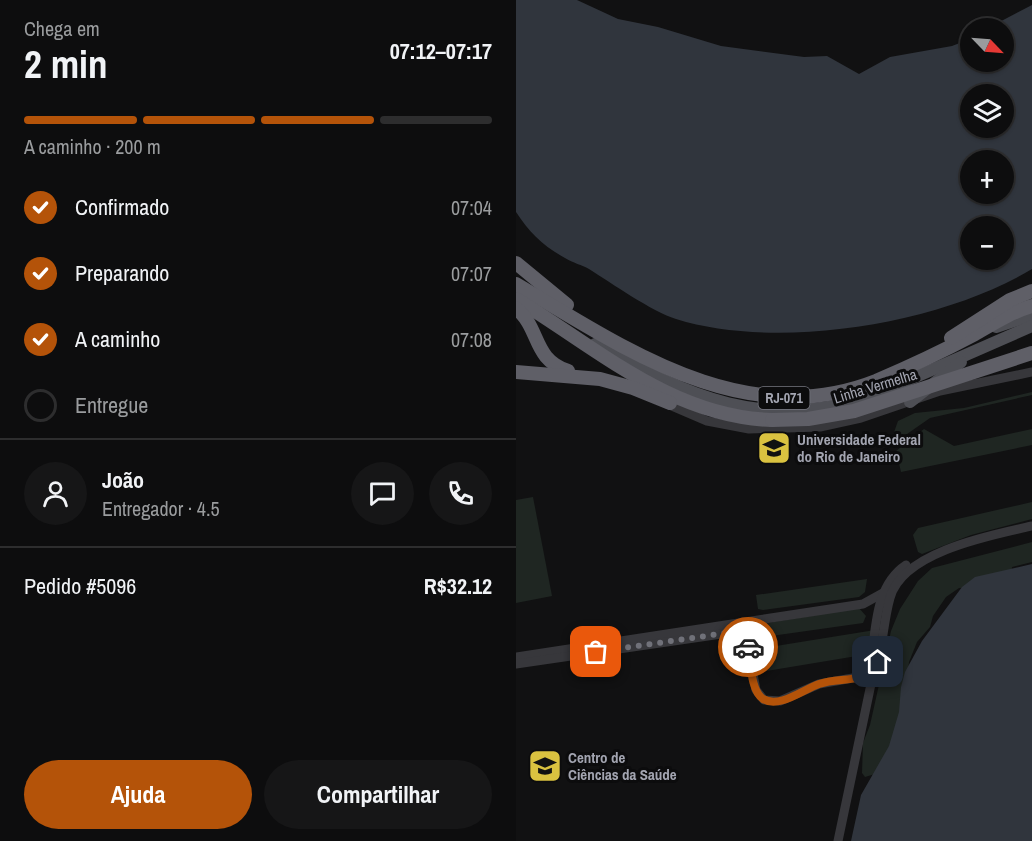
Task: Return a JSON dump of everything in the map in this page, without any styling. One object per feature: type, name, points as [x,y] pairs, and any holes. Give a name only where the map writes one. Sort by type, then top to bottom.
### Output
[{"type":"highway","name":"Linha Vermelha","points":[[516,263],[554,296],[646,357]]},
{"type":"highway","name":"Linha Vermelha","points":[[516,284],[588,328],[685,376],[726,391],[791,398],[853,388],[923,359],[1006,315],[1032,306]]},
{"type":"highway","points":[[923,359],[976,321],[1032,291]]},
{"type":"highway","name":"Linha Vermelha","points":[[516,299],[588,348],[655,387],[710,409],[770,420],[808,419],[854,411],[1032,353]]},
{"type":"highway","points":[[516,308],[530,325],[548,361],[559,368],[728,420],[770,420]]},
{"type":"highway","points":[[516,372],[600,379]]},
{"type":"main road","name":"Linha Vermelha","points":[[534,310],[648,373],[691,393],[723,403],[766,410],[814,409],[845,404],[915,380],[976,350]]},
{"type":"main road","points":[[974,334],[1032,315]]},
{"type":"main road","points":[[910,402],[976,350],[1032,326]]},
{"type":"street","points":[[650,396],[707,421],[768,430],[840,424],[940,392],[1030,373]]},
{"type":"street","points":[[871,684],[870,671],[883,593],[900,569],[909,563],[926,559],[978,539],[1032,526]]},
{"type":"street","points":[[838,841],[892,592],[898,581],[926,559]]},
{"type":"street","points":[[516,657],[863,604],[883,593]]},
{"type":"street","points":[[516,664],[743,631],[756,690],[768,701],[780,701],[819,684],[859,678],[878,662]]},
{"type":"shaded area","points":[[516,0],[577,0],[618,19],[658,27],[721,46],[804,57],[827,56],[859,74],[890,57],[960,43],[960,72],[1014,72],[1014,18],[1007,18],[1032,5],[1032,269],[995,288],[952,305],[858,327],[809,332],[762,332],[717,328],[676,319],[655,310],[589,269],[550,249],[526,226],[516,212]]},
{"type":"shaded area","points":[[1032,392],[1032,395],[930,418],[897,441],[892,438],[898,421],[915,413],[964,408]]},
{"type":"shaded area","points":[[924,429],[954,446],[1032,429],[1032,445],[901,472],[896,451]]},
{"type":"shaded area","points":[[533,497],[552,596],[516,603],[516,500]]},
{"type":"shaded area","points":[[1032,502],[1032,519],[971,535],[922,554],[918,552],[913,535],[918,528]]},
{"type":"shaded area","points":[[1032,542],[1032,562],[1012,567],[1011,577],[986,587],[959,588],[946,597],[933,616],[930,627],[917,642],[909,662],[903,720],[875,774],[865,777],[862,773],[863,743],[870,725],[891,631],[900,609],[918,581],[932,568]]},
{"type":"shaded area","points":[[1032,564],[1032,841],[851,841],[861,795],[889,746],[899,712],[905,672],[922,641],[962,587],[975,577]]},
{"type":"shaded area","points":[[867,579],[865,592],[859,597],[758,609],[756,595]]},
{"type":"shaded area","points":[[859,608],[866,616],[863,623],[764,637],[750,626]]},
{"type":"shaded area","points":[[875,630],[869,654],[761,672],[758,649]]},
{"type":"way so far","points":[[596,652],[740,631],[746,634],[748,647]]},
{"type":"place","name":"Universidade Federal do Rio de Janeiro","points":[[774,448]]},
{"type":"place","name":"Centro de Ciências da Saúde","points":[[545,766]]},
{"type":"route","points":[[748,647],[757,693],[764,700],[771,702],[780,701],[819,684],[859,678],[874,668],[878,662]]}]
